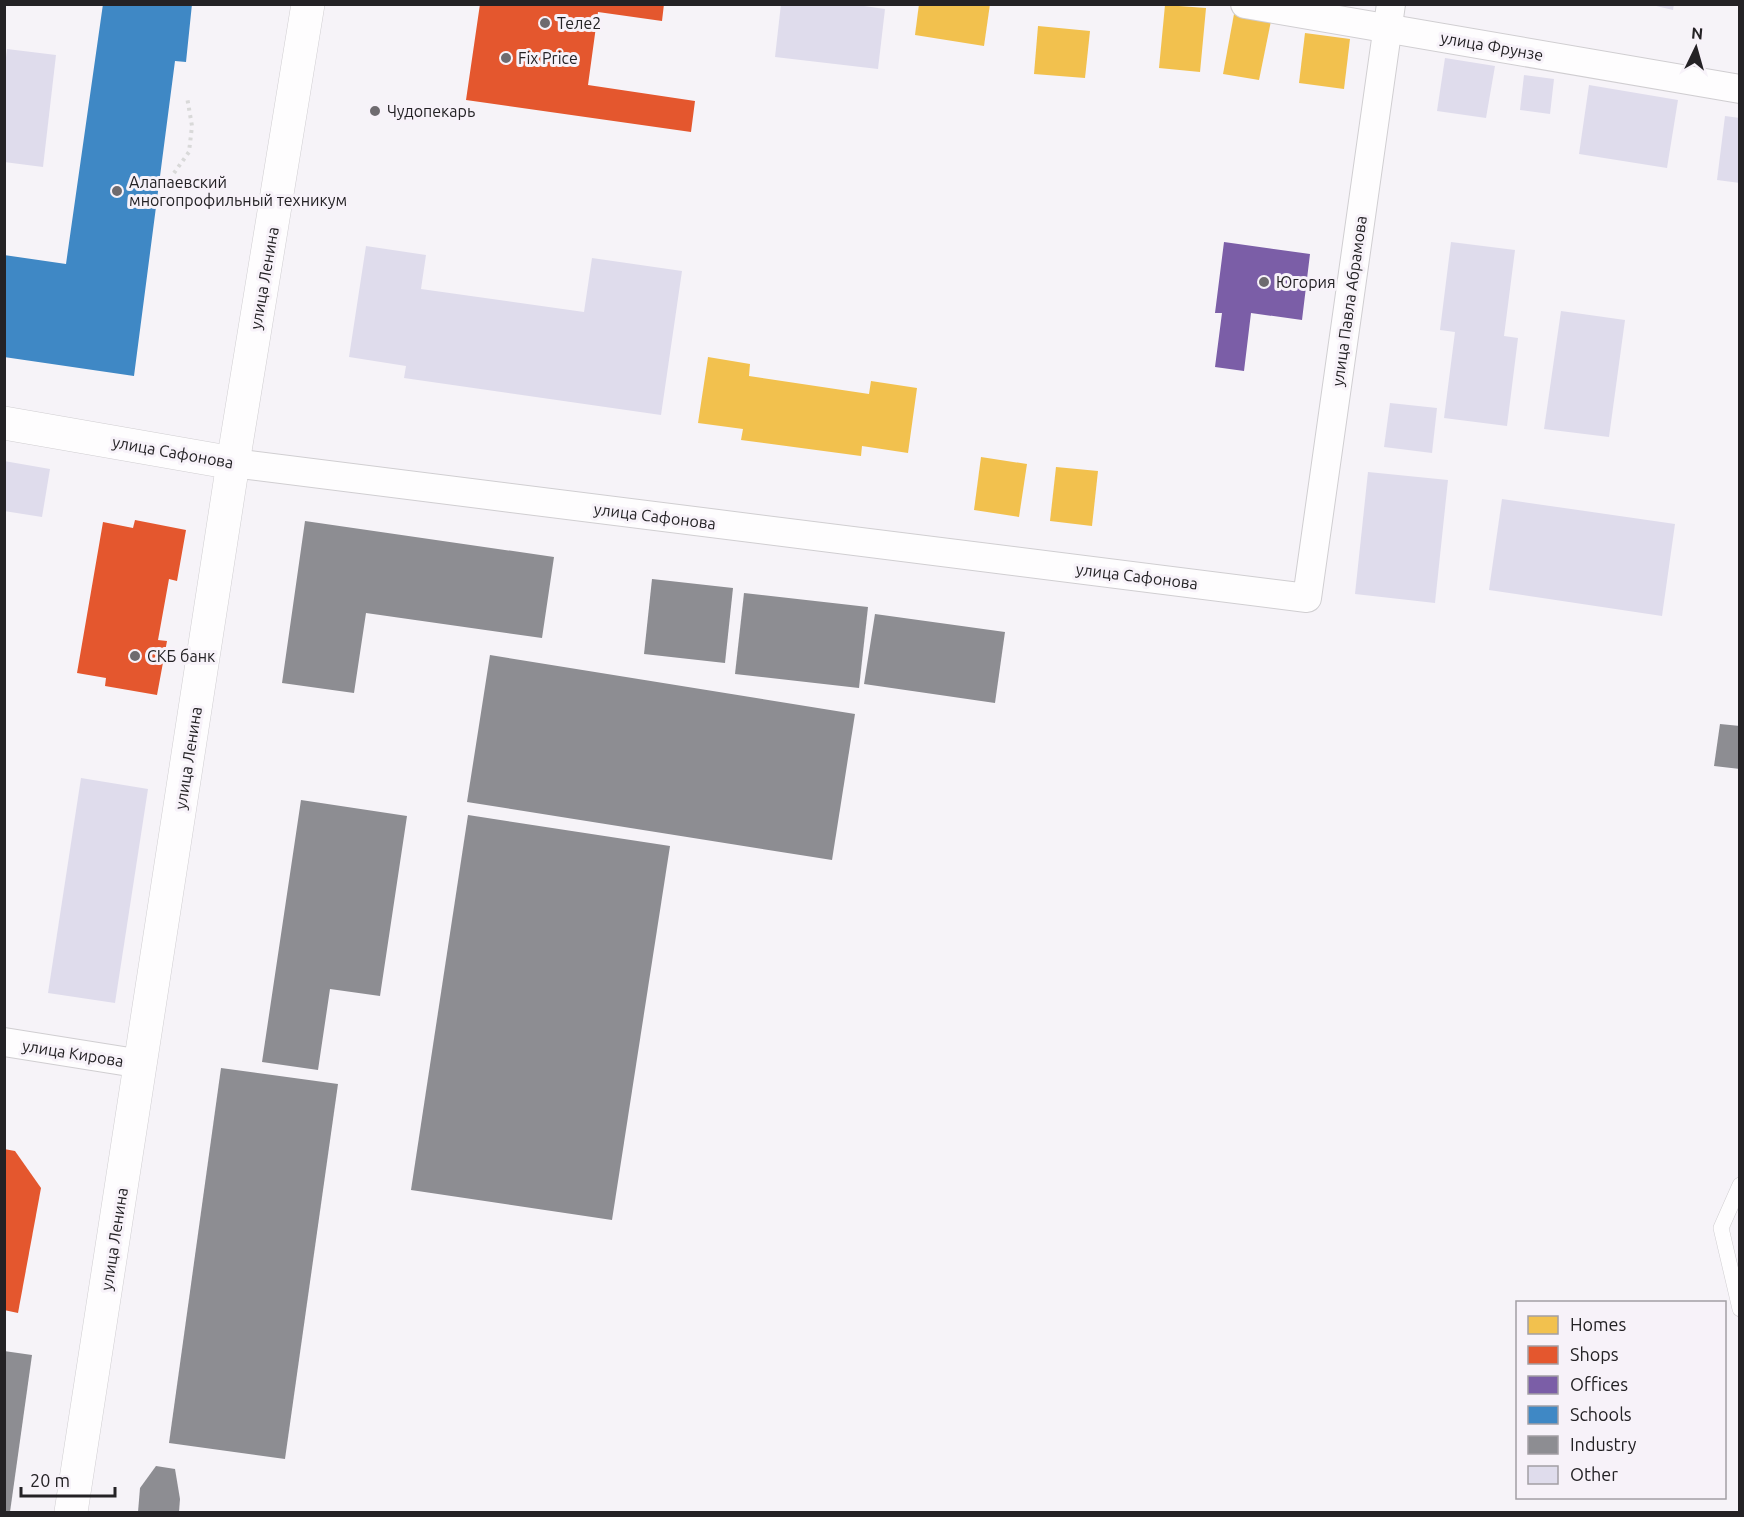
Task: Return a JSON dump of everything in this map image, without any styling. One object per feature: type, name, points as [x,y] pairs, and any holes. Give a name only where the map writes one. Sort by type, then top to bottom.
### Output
[{"type":"main road","name":"улица Ленина","points":[[71,1512],[233,463],[308,4]]},
{"type":"main road","name":"улица Сафонова","points":[[4,423],[233,463]]},
{"type":"street","name":"улица Фрунзе","points":[[1245,4],[1390,16],[1740,88]]},
{"type":"street","name":"улица Павла Абрамова","points":[[1307,598],[1390,16]]},
{"type":"street","name":"улица Сафонова","points":[[233,463],[1307,598]]},
{"type":"street","name":"улица Кирова","points":[[4,1042],[142,1064]]},
{"type":"lane","points":[[1740,1185],[1721,1228],[1740,1309]]},
{"type":"path","points":[[174,173],[189,152],[192,126],[187,97]]},
{"type":"building: Homes","points":[[919,4],[990,4],[984,46],[915,35]]},
{"type":"building: Homes","points":[[1165,5],[1206,8],[1200,72],[1159,68]]},
{"type":"building: Homes","points":[[1234,14],[1271,21],[1259,80],[1223,74]]},
{"type":"building: Homes","points":[[1038,26],[1090,31],[1085,78],[1034,74]]},
{"type":"building: Homes","points":[[1305,33],[1350,39],[1344,89],[1299,83]]},
{"type":"building: Homes","points":[[708,357],[750,364],[749,376],[869,394],[871,381],[917,388],[908,453],[862,446],[861,456],[741,440],[743,429],[698,423]]},
{"type":"building: Homes","points":[[981,457],[1027,464],[1019,517],[974,510]]},
{"type":"building: Homes","points":[[1056,467],[1098,471],[1092,526],[1050,521]]},
{"type":"building: Shops","points":[[480,4],[664,4],[662,21],[598,12],[588,85],[695,101],[691,132],[466,100]]},
{"type":"building: Shops","points":[[135,520],[186,530],[177,581],[169,579],[158,640],[167,641],[157,695],[105,686],[106,678],[77,673],[103,522],[133,528]]},
{"type":"building: Shops","points":[[4,1149],[15,1151],[41,1188],[18,1313],[4,1310]]},
{"type":"building: Offices","points":[[1224,242],[1310,254],[1302,320],[1251,313],[1244,371],[1215,367],[1222,313],[1215,313]]},
{"type":"building: Schools","name":"Алапаевский многопрофильный техникум","points":[[103,4],[192,4],[186,62],[175,61],[134,376],[4,357],[4,255],[66,264]]},
{"type":"building: Industry","points":[[305,521],[554,557],[542,638],[366,613],[354,693],[282,683]]},
{"type":"building: Industry","points":[[652,579],[733,588],[725,663],[644,654]]},
{"type":"building: Industry","points":[[744,593],[868,607],[859,688],[735,674]]},
{"type":"building: Industry","points":[[875,614],[1005,632],[995,703],[864,684]]},
{"type":"building: Industry","points":[[490,655],[855,714],[832,860],[467,802]]},
{"type":"building: Industry","points":[[1720,724],[1740,726],[1740,769],[1714,766]]},
{"type":"building: Industry","points":[[301,800],[407,816],[380,996],[330,989],[318,1070],[262,1062]]},
{"type":"building: Industry","points":[[468,815],[670,846],[612,1220],[411,1190]]},
{"type":"building: Industry","points":[[221,1068],[338,1084],[285,1459],[169,1443]]},
{"type":"building: Industry","points":[[4,1351],[32,1355],[10,1512],[4,1512]]},
{"type":"building: Industry","points":[[156,1466],[175,1469],[180,1499],[179,1512],[138,1512],[140,1488]]},
{"type":"building: Other","points":[[781,4],[850,4],[885,9],[878,69],[775,57]]},
{"type":"building: Other","points":[[1648,4],[1674,4],[1673,10]]},
{"type":"building: Other","points":[[7,49],[56,55],[43,167],[4,162],[4,74]]},
{"type":"building: Other","points":[[1445,58],[1495,66],[1486,118],[1437,111]]},
{"type":"building: Other","points":[[1524,75],[1554,79],[1550,114],[1520,110]]},
{"type":"building: Other","points":[[1589,85],[1678,100],[1667,168],[1579,154]]},
{"type":"building: Other","points":[[1725,116],[1740,118],[1740,183],[1717,180]]},
{"type":"building: Other","points":[[1451,242],[1515,250],[1504,336],[1518,338],[1507,426],[1444,418],[1455,332],[1440,330]]},
{"type":"building: Other","points":[[366,246],[426,255],[421,289],[584,312],[592,258],[682,271],[661,415],[404,378],[406,366],[349,357]]},
{"type":"building: Other","points":[[1561,311],[1625,320],[1609,437],[1544,429]]},
{"type":"building: Other","points":[[1390,403],[1437,408],[1432,453],[1384,447]]},
{"type":"building: Other","points":[[4,461],[50,469],[42,517],[4,511]]},
{"type":"building: Other","points":[[1368,472],[1448,480],[1435,603],[1355,594]]},
{"type":"building: Other","points":[[1502,499],[1675,524],[1662,616],[1489,590]]},
{"type":"building: Other","points":[[81,778],[148,789],[115,1003],[48,993]]},
{"type":"place","name":"Теле2","points":[[545,23]]},
{"type":"place","name":"Fix Price","points":[[506,58]]},
{"type":"place","name":"Чудопекарь","points":[[375,111]]},
{"type":"place","name":"Алапаевский многопрофильный техникум","points":[[117,191]]},
{"type":"place","name":"Югория","points":[[1264,282]]},
{"type":"place","name":"СКБ банк","points":[[135,656]]}]
